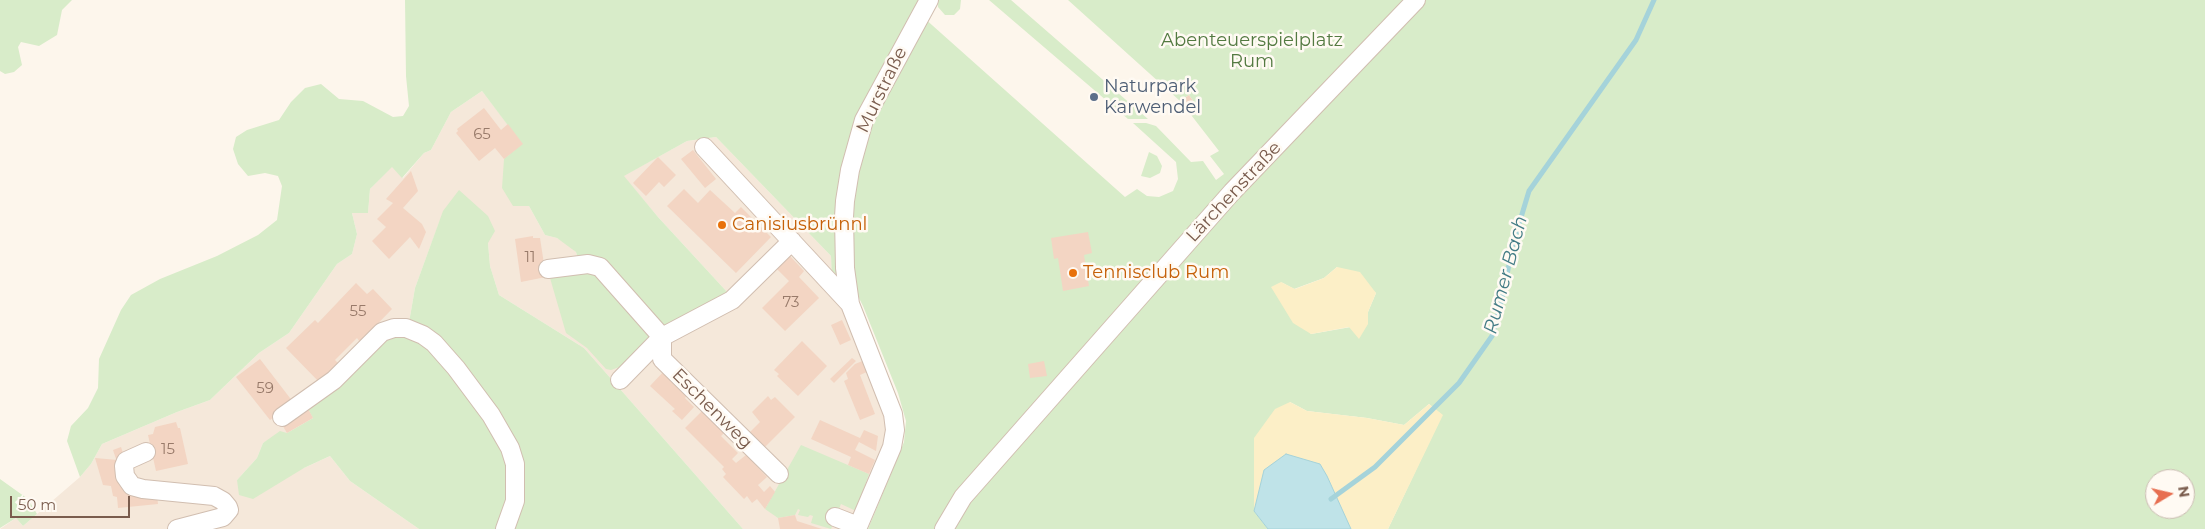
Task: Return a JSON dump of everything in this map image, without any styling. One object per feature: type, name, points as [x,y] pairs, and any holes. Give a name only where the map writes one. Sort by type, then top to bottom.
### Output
[{"type":"street","name":"Murstraße","points":[[858,527],[892,447],[895,430],[894,414],[850,304],[845,268],[844,217],[850,170],[864,120],[929,0]]},
{"type":"street","name":"Lärchenstraße","points":[[944,529],[963,498],[1232,192],[1416,0]]},
{"type":"street","name":"Murstraße","points":[[704,147],[850,304]]},
{"type":"street","points":[[620,380],[662,337],[732,300],[792,241]]},
{"type":"street","points":[[548,269],[588,264],[600,267],[662,337]]},
{"type":"street","points":[[282,417],[334,380],[382,332],[390,329],[406,328],[423,335],[434,343],[450,361],[491,415],[510,448],[515,464],[515,502],[505,529]]},
{"type":"street","name":"Eschenweg","points":[[662,337],[662,359],[778,474]]},
{"type":"street","points":[[146,452],[126,461],[124,466],[125,476],[132,486],[143,489],[214,496],[223,500],[228,507],[229,510],[223,517],[177,529]]},
{"type":"street","points":[[836,517],[858,527]]},
{"type":"shaded area","points":[[482,91],[523,144],[529,206],[545,235],[557,238],[568,244],[576,252],[578,259],[728,293],[623,176],[687,141],[716,137],[831,256],[833,285],[893,414],[857,529],[743,529],[584,348],[499,295],[490,266],[488,243],[440,220],[415,288],[407,334],[313,418],[287,433],[263,443],[257,458],[237,480],[304,468],[330,456],[350,481],[419,529],[0,529],[16,518],[23,526],[80,477],[91,464],[102,444],[210,400],[259,353],[289,333],[337,264],[352,254],[357,234],[352,213],[368,213],[370,189],[392,166],[403,178],[424,153],[431,150],[451,112]]},
{"type":"green space","points":[[0,0],[72,0],[62,10],[57,35],[39,46],[21,42],[18,47],[22,65],[14,72],[5,74],[0,71]]},
{"type":"green space","name":"Abenteuerspielplatz Rum","points":[[405,0],[919,0],[914,9],[1125,197],[1137,189],[1147,196],[1159,197],[1173,191],[1178,179],[1176,162],[1133,123],[1146,123],[1156,126],[1191,162],[1203,161],[1216,180],[1224,174],[1210,156],[1219,151],[1188,111],[1196,105],[1189,95],[1180,101],[1068,0],[2205,0],[2205,529],[1388,529],[1442,415],[1429,404],[1404,425],[1367,418],[1307,411],[1290,402],[1254,511],[1268,529],[868,529],[904,442],[906,421],[898,393],[863,306],[856,292],[832,278],[831,256],[716,137],[687,141],[624,176],[658,217],[728,293],[622,366],[611,370],[606,369],[587,348],[566,333],[550,278],[567,273],[578,259],[576,252],[557,238],[545,235],[529,206],[513,206],[502,188],[504,159],[522,144],[482,91],[451,112],[431,150],[424,153],[402,178],[392,167],[370,189],[368,213],[352,213],[357,234],[352,254],[337,264],[289,333],[259,353],[210,400],[102,444],[91,464],[80,477],[67,441],[71,426],[88,408],[98,388],[99,359],[121,310],[131,295],[160,279],[217,256],[258,235],[277,220],[282,186],[278,176],[265,173],[248,176],[238,164],[233,149],[236,137],[247,130],[279,120],[291,102],[305,88],[321,84],[339,99],[363,101],[393,117],[403,116],[409,106],[406,76]],"holes":[[[1337,267],[1376,293],[1368,312],[1368,324],[1311,334],[1281,282],[1294,289],[1324,278]]]},
{"type":"green space","points":[[938,0],[961,0],[960,9],[954,15],[945,15],[938,7]]},
{"type":"green space","points":[[989,0],[1011,0],[1148,119],[1128,119]]},
{"type":"green space","points":[[1149,152],[1157,156],[1162,166],[1160,173],[1150,178],[1141,176]]},
{"type":"green space","points":[[459,190],[488,216],[495,231],[488,243],[490,266],[499,295],[584,348],[743,529],[419,529],[350,481],[330,456],[304,468],[253,499],[239,495],[237,480],[257,458],[263,443],[280,431],[287,433],[313,418],[307,407],[392,334],[407,334],[415,288],[443,211]]},
{"type":"green space","points":[[801,445],[869,474],[856,511],[841,504],[831,529],[811,523],[813,516],[798,515],[800,510],[798,509],[795,515],[778,518],[765,509]]},
{"type":"green space","points":[[0,479],[28,499],[37,514],[23,526],[16,518],[0,528]]},
{"type":"sand","points":[[1337,267],[1360,272],[1376,293],[1368,312],[1368,324],[1359,339],[1349,327],[1311,334],[1293,323],[1271,287],[1281,282],[1295,289],[1324,278]]},
{"type":"sand","points":[[1290,402],[1307,411],[1367,418],[1404,425],[1429,404],[1443,415],[1388,529],[1268,529],[1254,511],[1254,438],[1275,409]]},
{"type":"water","points":[[1286,454],[1320,464],[1351,529],[1268,529],[1254,511],[1264,470]]},
{"type":"building","points":[[1189,95],[1196,105],[1188,111],[1180,101]]},
{"type":"building","points":[[484,108],[501,130],[508,124],[523,144],[504,159],[495,148],[479,161],[456,133],[457,129]]},
{"type":"building","points":[[693,150],[716,179],[705,188],[681,159]]},
{"type":"building","points":[[658,157],[676,175],[664,187],[659,182],[646,196],[633,183]]},
{"type":"building","points":[[411,171],[418,191],[403,208],[422,224],[426,232],[419,249],[410,237],[389,259],[372,241],[386,227],[377,219],[393,203],[386,199]]},
{"type":"building","name":"Canisiusbrünnl","points":[[684,189],[698,203],[710,190],[735,213],[741,207],[771,237],[736,273],[667,206]]},
{"type":"building","name":"Tennisclub Rum","points":[[1088,232],[1092,253],[1084,255],[1089,286],[1063,291],[1058,258],[1054,259],[1051,238]]},
{"type":"building","points":[[533,236],[533,238],[540,238],[546,277],[521,282],[515,239]]},
{"type":"building","points":[[789,255],[804,271],[799,277],[819,298],[785,331],[762,308],[789,281],[776,268]]},
{"type":"building","points":[[356,283],[367,294],[373,289],[392,309],[360,342],[357,338],[335,360],[339,364],[320,383],[286,348],[315,320],[318,323]]},
{"type":"building","points":[[842,320],[851,340],[840,345],[831,325]]},
{"type":"building","points":[[802,341],[827,366],[798,396],[777,376],[779,374],[774,370]]},
{"type":"building","points":[[852,358],[856,361],[834,383],[830,379]]},
{"type":"building","points":[[260,359],[293,402],[270,420],[236,377]]},
{"type":"building","points":[[865,360],[869,371],[860,375],[875,414],[860,420],[844,381],[848,379],[846,373],[855,364]]},
{"type":"building","points":[[1044,361],[1047,376],[1030,378],[1028,364]]},
{"type":"building","points":[[666,369],[690,392],[685,398],[694,407],[682,420],[672,411],[675,409],[650,386]]},
{"type":"building","points":[[768,396],[771,400],[775,397],[795,417],[763,449],[748,434],[760,422],[752,412]]},
{"type":"building","points":[[307,407],[313,418],[287,433],[281,423]]},
{"type":"building","points":[[704,409],[726,431],[721,436],[738,453],[732,459],[736,463],[746,455],[767,477],[758,485],[764,492],[770,486],[775,492],[765,509],[757,499],[752,503],[747,496],[744,499],[723,477],[726,474],[722,469],[724,467],[685,428]]},
{"type":"building","points":[[820,420],[860,438],[864,430],[878,436],[876,451],[859,442],[855,450],[875,460],[869,474],[848,465],[851,457],[811,439]]},
{"type":"building","points":[[176,422],[178,428],[180,428],[188,464],[156,471],[148,435],[153,434],[155,427]]},
{"type":"building","points":[[121,447],[124,456],[116,459],[113,450]]},
{"type":"building","points":[[95,458],[118,460],[128,493],[157,495],[158,504],[118,508],[117,497],[113,496],[111,486],[103,485]]},
{"type":"building","points":[[795,515],[797,521],[822,529],[780,529],[778,518]]},
{"type":"waterway","name":"Rumer Bach","points":[[1331,499],[1375,467],[1459,383],[1492,336],[1503,295],[1513,244],[1529,191],[1636,40],[1654,0]]},
{"type":"place","name":"Naturpark Karwendel","points":[[1094,97]]},
{"type":"place","name":"Canisiusbrünnl","points":[[722,225]]},
{"type":"place","name":"Tennisclub Rum","points":[[1073,273]]}]
